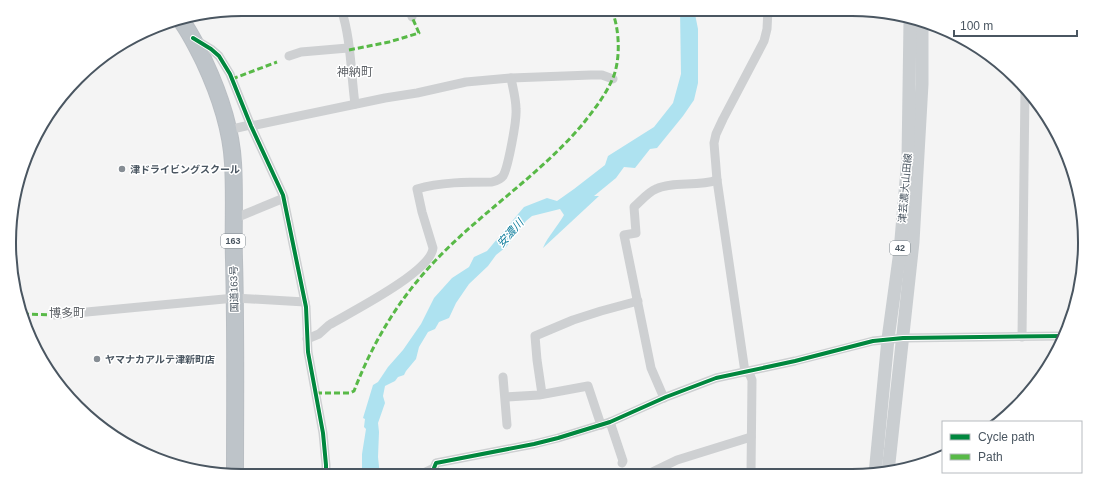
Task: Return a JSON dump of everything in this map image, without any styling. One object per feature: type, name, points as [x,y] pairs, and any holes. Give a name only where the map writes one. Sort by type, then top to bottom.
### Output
[{"type":"highway","name":"国道163号","points":[[184,24],[193,38],[216,88],[228,130],[233,163],[235,469]]},
{"type":"main road","name":"津芸濃大山田線","points":[[876,468],[888,339],[900,251],[908,158],[910,24]]},
{"type":"main road","name":"津芸濃大山田線","points":[[889,466],[914,226],[922,84],[922,27]]},
{"type":"street","points":[[344,16],[355,104]]},
{"type":"street","points":[[751,469],[752,380],[746,371],[717,180],[714,138],[764,41],[767,16]]},
{"type":"street","points":[[193,38],[211,49],[224,64],[230,74],[251,126],[284,198],[305,302],[308,352],[323,433],[326,469]]},
{"type":"street","points":[[289,56],[301,52],[348,48]]},
{"type":"street","points":[[228,130],[466,82],[511,78],[596,75],[613,79]]},
{"type":"street","points":[[307,339],[319,334],[329,325],[408,279],[428,260],[432,254],[433,248],[417,189],[444,184],[492,182],[503,176],[515,124],[516,110],[511,78]]},
{"type":"street","points":[[1022,337],[1025,97]]},
{"type":"street","points":[[664,398],[651,368],[624,235],[636,233],[634,207],[651,191],[660,187],[707,183],[717,180]]},
{"type":"street","points":[[233,219],[284,198]]},
{"type":"street","points":[[55,315],[235,298],[305,302]]},
{"type":"street","points":[[542,394],[535,336],[573,320],[638,301]]},
{"type":"street","points":[[435,469],[436,463],[534,444],[606,423],[716,378],[888,339],[1058,336]]},
{"type":"street","points":[[503,377],[506,397],[507,425]]},
{"type":"street","points":[[506,397],[542,394],[588,386],[617,442],[622,463]]},
{"type":"street","points":[[658,469],[677,460],[751,437]]},
{"type":"water","name":"安濃川","points":[[680,16],[695,16],[698,29],[698,83],[694,100],[683,116],[657,148],[650,149],[635,168],[624,167],[616,178],[594,196],[599,196],[543,248],[564,215],[560,209],[532,216],[526,221],[506,247],[496,255],[488,266],[469,284],[456,303],[449,318],[439,322],[435,329],[428,332],[419,347],[416,359],[404,375],[398,377],[395,381],[385,386],[383,396],[385,403],[378,423],[379,469],[362,469],[362,454],[366,429],[364,427],[365,419],[363,418],[373,385],[378,382],[388,367],[403,350],[421,324],[434,298],[452,278],[469,267],[474,257],[487,251],[524,207],[547,198],[557,201],[605,165],[608,156],[654,127],[673,103],[681,74]]},
{"type":"marked path","points":[[316,393],[350,393],[354,391],[384,328],[403,299],[425,272],[443,252],[544,164],[582,125],[602,98],[615,73],[618,54],[618,35],[614,16]]},
{"type":"marked path","points":[[349,50],[389,42],[419,33],[412,17]]},
{"type":"marked path","points":[[232,79],[277,62]]},
{"type":"marked path","points":[[28,314],[55,315]]},
{"type":"cycle path","points":[[193,38],[211,49],[219,56],[230,74],[251,126],[283,195],[306,307],[308,352],[323,433],[326,469]]},
{"type":"cycle path","points":[[434,469],[436,463],[534,444],[610,422],[666,397],[716,378],[795,361],[873,341],[903,338],[1058,336]]},
{"type":"place","name":"津ドライビングスクール","points":[[122,169]]},
{"type":"place","name":"ヤマナカアルテ津新町店","points":[[97,359]]},
{"type":"district","name":"神納町","points":[[355,72]]},
{"type":"district","name":"博多町","points":[[67,313]]}]
